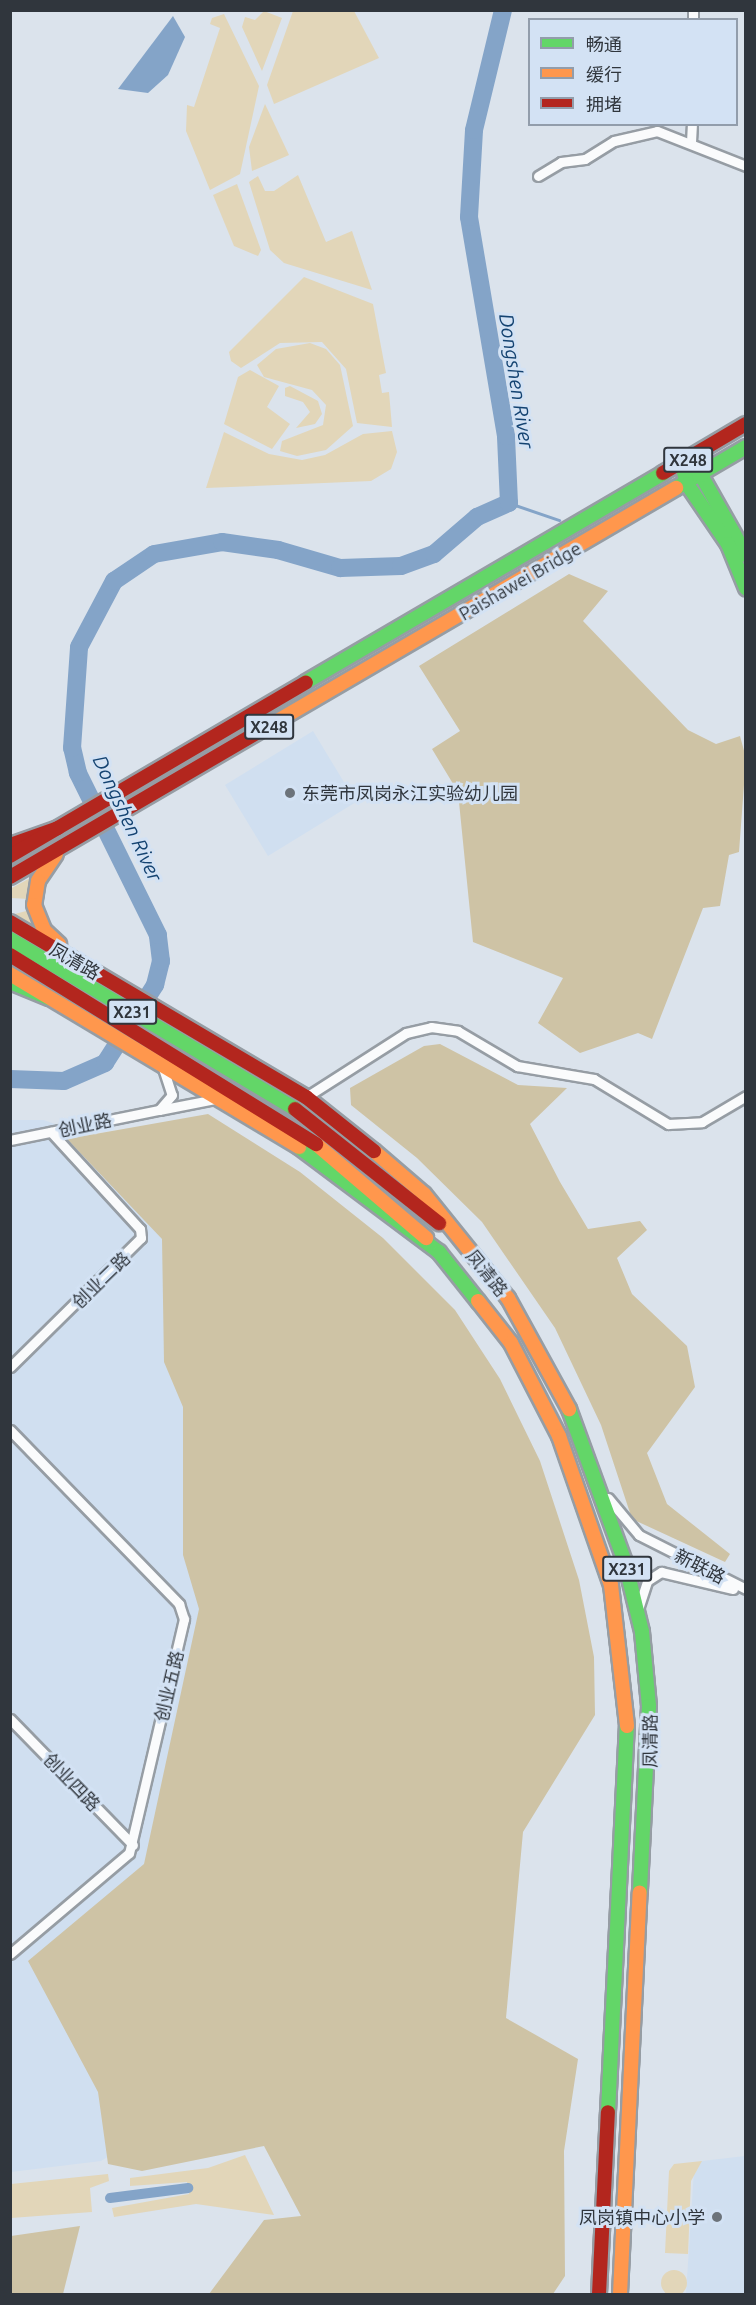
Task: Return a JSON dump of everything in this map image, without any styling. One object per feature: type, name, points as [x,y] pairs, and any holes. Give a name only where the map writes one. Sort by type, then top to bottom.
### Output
[{"type":"main road","name":"X248","points":[[682,464],[746,424]]},
{"type":"main road","name":"X248","points":[[687,484],[746,447]]},
{"type":"main road","points":[[682,464],[701,475],[746,555]]},
{"type":"main road","points":[[682,464],[687,484],[728,544],[746,588]]},
{"type":"main road","name":"Paishawei Bridge","points":[[58,828],[682,464]]},
{"type":"main road","name":"Paishawei Bridge","points":[[65,846],[687,484]]},
{"type":"main road","name":"X248","points":[[10,856],[58,828]]},
{"type":"main road","points":[[10,845],[58,828]]},
{"type":"main road","name":"X248","points":[[10,877],[65,846]]},
{"type":"main road","points":[[65,846],[41,874],[34,904],[44,930],[73,959]]},
{"type":"main road","name":"凤清路","points":[[10,922],[306,1097],[410,1181],[528,1328],[604,1493],[638,1614],[648,1687],[650,1762],[620,2295]]},
{"type":"main road","name":"凤清路","points":[[10,939],[254,1084],[333,1135],[454,1235]]},
{"type":"main road","name":"凤清路","points":[[10,956],[246,1097],[330,1151],[439,1252],[496,1319],[544,1405],[585,1502],[621,1636],[628,1780],[599,2295]]},
{"type":"main road","name":"凤清路","points":[[10,974],[298,1146],[397,1225],[439,1252]]},
{"type":"main road","points":[[10,982],[50,998]]},
{"type":"street","points":[[691,142],[692,126]]},
{"type":"street","points":[[538,176],[634,135],[666,132],[746,166]]},
{"type":"street","points":[[306,1097],[406,1034],[431,1027],[458,1031],[517,1066],[594,1079],[668,1124],[702,1122],[746,1096]]},
{"type":"street","points":[[157,1062],[172,1089],[169,1102],[159,1110]]},
{"type":"street","name":"创业路","points":[[10,1140],[220,1098]]},
{"type":"street","name":"创业二路","points":[[10,1367],[141,1238],[140,1229],[51,1132]]},
{"type":"street","name":"创业五路","points":[[10,1430],[183,1611],[133,1845],[123,1860],[10,1954]]},
{"type":"street","name":"新联路","points":[[604,1493],[639,1535],[746,1590]]},
{"type":"street","name":"新联路","points":[[638,1614],[643,1588],[661,1572],[746,1590]]},
{"type":"street","name":"创业四路","points":[[10,1719],[133,1845]]},
{"type":"shaded area","points":[[264,11],[282,18],[262,71],[242,27],[245,17],[255,20]]},
{"type":"shaded area","points":[[293,11],[354,11],[379,58],[274,104],[267,85]]},
{"type":"shaded area","points":[[224,14],[259,86],[240,174],[210,190],[186,131],[187,105],[194,107],[220,28],[210,24],[212,18]]},
{"type":"shaded area","points":[[265,104],[289,155],[252,171],[249,147]]},
{"type":"shaded area","points":[[298,175],[326,242],[352,231],[372,290],[284,263],[270,250],[249,182],[258,176],[265,191],[274,191]]},
{"type":"shaded area","points":[[237,184],[261,250],[258,256],[234,246],[213,195]]},
{"type":"shaded area","points":[[304,277],[373,304],[386,373],[379,375],[382,393],[389,392],[392,427],[357,423],[346,369],[322,342],[280,343],[241,368],[231,361],[229,352]]},
{"type":"shaded area","points":[[310,343],[326,349],[340,365],[353,426],[326,450],[297,456],[280,451],[282,441],[323,425],[326,405],[312,390],[264,377],[257,365],[276,349]]},
{"type":"shaded area","points":[[250,370],[279,386],[267,407],[290,424],[272,449],[224,424],[238,377]]},
{"type":"shaded area","points":[[290,386],[318,401],[322,414],[315,424],[296,428],[310,412],[303,402],[285,396],[285,388]]},
{"type":"shaded area","points":[[392,431],[397,452],[391,469],[371,481],[206,488],[224,432],[269,454],[302,460],[325,455],[363,434]]},
{"type":"shaded area","points":[[569,574],[608,591],[583,621],[688,730],[716,744],[740,736],[746,758],[739,852],[729,855],[720,906],[703,908],[652,1039],[638,1033],[580,1053],[538,1023],[563,978],[473,942],[458,792],[432,749],[460,731],[419,666]]},
{"type":"shaded area","name":"东莞市凤岗永江实验幼儿园","points":[[313,731],[356,802],[268,856],[225,785]]},
{"type":"shaded area","points":[[32,877],[29,899],[11,898],[10,889]]},
{"type":"shaded area","points":[[30,910],[38,931],[11,915]]},
{"type":"shaded area","points":[[440,1044],[518,1085],[567,1088],[530,1124],[560,1182],[588,1229],[640,1221],[647,1230],[617,1258],[632,1294],[687,1346],[695,1387],[647,1453],[667,1504],[730,1554],[725,1562],[632,1519],[601,1425],[555,1328],[482,1222],[417,1158],[351,1105],[350,1088],[424,1046]]},
{"type":"shaded area","points":[[208,1114],[300,1172],[383,1238],[455,1310],[500,1379],[540,1461],[579,1580],[594,1657],[595,1715],[523,1832],[506,2018],[578,2059],[564,2151],[565,2276],[553,2294],[209,2294],[264,2220],[301,2216],[264,2146],[142,2171],[108,2164],[98,2092],[28,1961],[144,1864],[199,1609],[183,1555],[183,1407],[164,1362],[162,1239],[67,1139]]},
{"type":"shaded area","points":[[10,1120],[44,1120],[164,1165],[262,1246],[156,2127],[101,2161],[11,2172]]},
{"type":"shaded area","points":[[245,2155],[274,2215],[196,2204],[114,2217],[112,2208],[189,2194],[187,2182],[130,2186],[130,2178],[208,2168]]},
{"type":"shaded area","name":"凤岗镇中心小学","points":[[745,2156],[745,2294],[686,2294],[694,2170],[702,2161]]},
{"type":"shaded area","points":[[702,2161],[691,2181],[688,2254],[665,2253],[669,2171],[674,2164]]},
{"type":"shaded area","points":[[108,2174],[109,2181],[90,2188],[92,2212],[11,2218],[11,2184]]},
{"type":"shaded area","points":[[80,2226],[63,2294],[11,2294],[11,2236]]},
{"type":"shaded area","points":[[674,2270],[683,2274],[687,2283],[683,2292],[674,2296],[665,2292],[661,2283],[665,2274]]},
{"type":"water","points":[[173,16],[185,37],[168,75],[148,93],[118,89]]},
{"type":"waterway","name":"Dongshen River","points":[[10,1079],[64,1081],[105,1063],[155,985],[161,961],[158,935],[78,773],[72,748],[79,647],[114,581],[154,554],[222,542],[278,550],[340,568],[401,566],[434,554],[477,517],[509,503],[506,436],[469,217],[474,130],[503,10]]},
{"type":"waterway","points":[[509,503],[559,520]]},
{"type":"waterway","points":[[110,2198],[188,2188]]},
{"type":"traffic: fast","points":[[676,488],[746,447]]},
{"type":"traffic: fast","points":[[746,555],[701,475],[682,464],[687,484],[728,544],[746,588]]},
{"type":"traffic: fast","points":[[306,682],[663,473]]},
{"type":"traffic: fast","points":[[10,939],[295,1109]]},
{"type":"traffic: fast","points":[[10,982],[49,998]]},
{"type":"traffic: fast","points":[[299,1147],[439,1252],[478,1301]]},
{"type":"traffic: fast","points":[[569,1409],[625,1562],[642,1632],[649,1706],[640,1892]]},
{"type":"traffic: fast","points":[[608,2112],[627,1726]]},
{"type":"traffic: slow","points":[[267,727],[676,488]]},
{"type":"traffic: slow","points":[[56,854],[38,881],[34,905],[44,930],[59,944]]},
{"type":"traffic: slow","points":[[10,974],[299,1147]]},
{"type":"traffic: slow","points":[[316,1144],[426,1238]]},
{"type":"traffic: slow","points":[[374,1151],[424,1194],[508,1298],[569,1409]]},
{"type":"traffic: slow","points":[[478,1301],[511,1343],[559,1436],[611,1585],[627,1726]]},
{"type":"traffic: slow","points":[[620,2294],[640,1892]]},
{"type":"traffic: jam","points":[[663,473],[746,424]]},
{"type":"traffic: jam","points":[[10,856],[306,682]]},
{"type":"traffic: jam","points":[[10,877],[267,727]]},
{"type":"traffic: jam","points":[[10,845],[58,828]]},
{"type":"traffic: jam","points":[[10,922],[306,1097],[374,1151]]},
{"type":"traffic: jam","points":[[10,955],[316,1144]]},
{"type":"traffic: jam","points":[[295,1109],[439,1223]]},
{"type":"traffic: jam","points":[[599,2294],[608,2112]]},
{"type":"place","name":"东莞市凤岗永江实验幼儿园","points":[[290,793]]},
{"type":"place","name":"凤岗镇中心小学","points":[[717,2217]]}]
